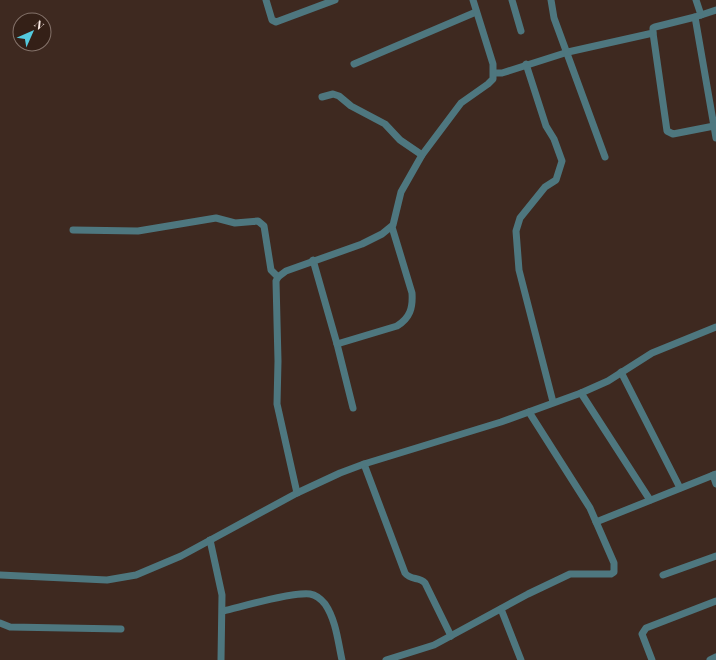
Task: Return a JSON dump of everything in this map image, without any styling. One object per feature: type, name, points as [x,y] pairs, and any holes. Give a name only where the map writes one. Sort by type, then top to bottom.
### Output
[{"type":"street","points":[[266,0],[272,20],[276,22],[335,0]]},
{"type":"street","points":[[297,493],[277,404],[278,361],[276,286],[278,278],[286,271],[313,260],[362,244],[392,227],[395,221],[401,192],[422,155],[461,103],[488,84],[495,73],[490,51],[473,0]]},
{"type":"street","points":[[512,0],[522,31]]},
{"type":"street","points":[[551,0],[554,18],[568,52],[605,157]]},
{"type":"street","points":[[696,0],[716,138]]},
{"type":"street","points":[[714,126],[673,134],[667,131],[653,28],[716,10]]},
{"type":"street","points":[[354,64],[476,12]]},
{"type":"street","points":[[495,73],[502,73],[526,64],[568,52],[653,33]]},
{"type":"street","points":[[526,64],[546,126],[554,139],[562,162],[556,180],[545,187],[520,218],[516,231],[519,270],[554,402]]},
{"type":"street","points":[[322,97],[333,94],[339,96],[351,106],[385,124],[400,140],[422,155]]},
{"type":"street","points":[[73,230],[138,231],[218,218],[235,223],[258,221],[264,226],[271,270],[278,278]]},
{"type":"street","points":[[337,344],[397,326],[405,321],[410,314],[413,304],[412,293],[392,227]]},
{"type":"street","points":[[313,260],[337,344],[353,408]]},
{"type":"street","points":[[0,575],[107,580],[136,575],[181,556],[297,493],[364,464],[501,422],[581,393],[608,381],[658,350],[716,327]]},
{"type":"street","points":[[621,372],[680,488]]},
{"type":"street","points":[[581,393],[650,500]]},
{"type":"street","points":[[386,660],[434,645],[570,574],[611,574],[614,572],[614,563],[590,508],[529,412]]},
{"type":"street","points":[[364,464],[405,573],[410,578],[421,579],[425,583],[451,636]]},
{"type":"street","points":[[596,522],[715,474],[716,484]]},
{"type":"street","points":[[210,540],[222,595],[223,611],[221,660]]},
{"type":"street","points":[[663,575],[716,556]]},
{"type":"street","points":[[223,611],[294,595],[310,594],[317,597],[326,605],[333,620],[342,660]]},
{"type":"street","points":[[652,660],[642,634],[646,628],[716,601]]},
{"type":"street","points":[[501,609],[521,660]]},
{"type":"street","points":[[1,625],[10,627],[121,629]]},
{"type":"street","points":[[710,660],[716,657]]}]
